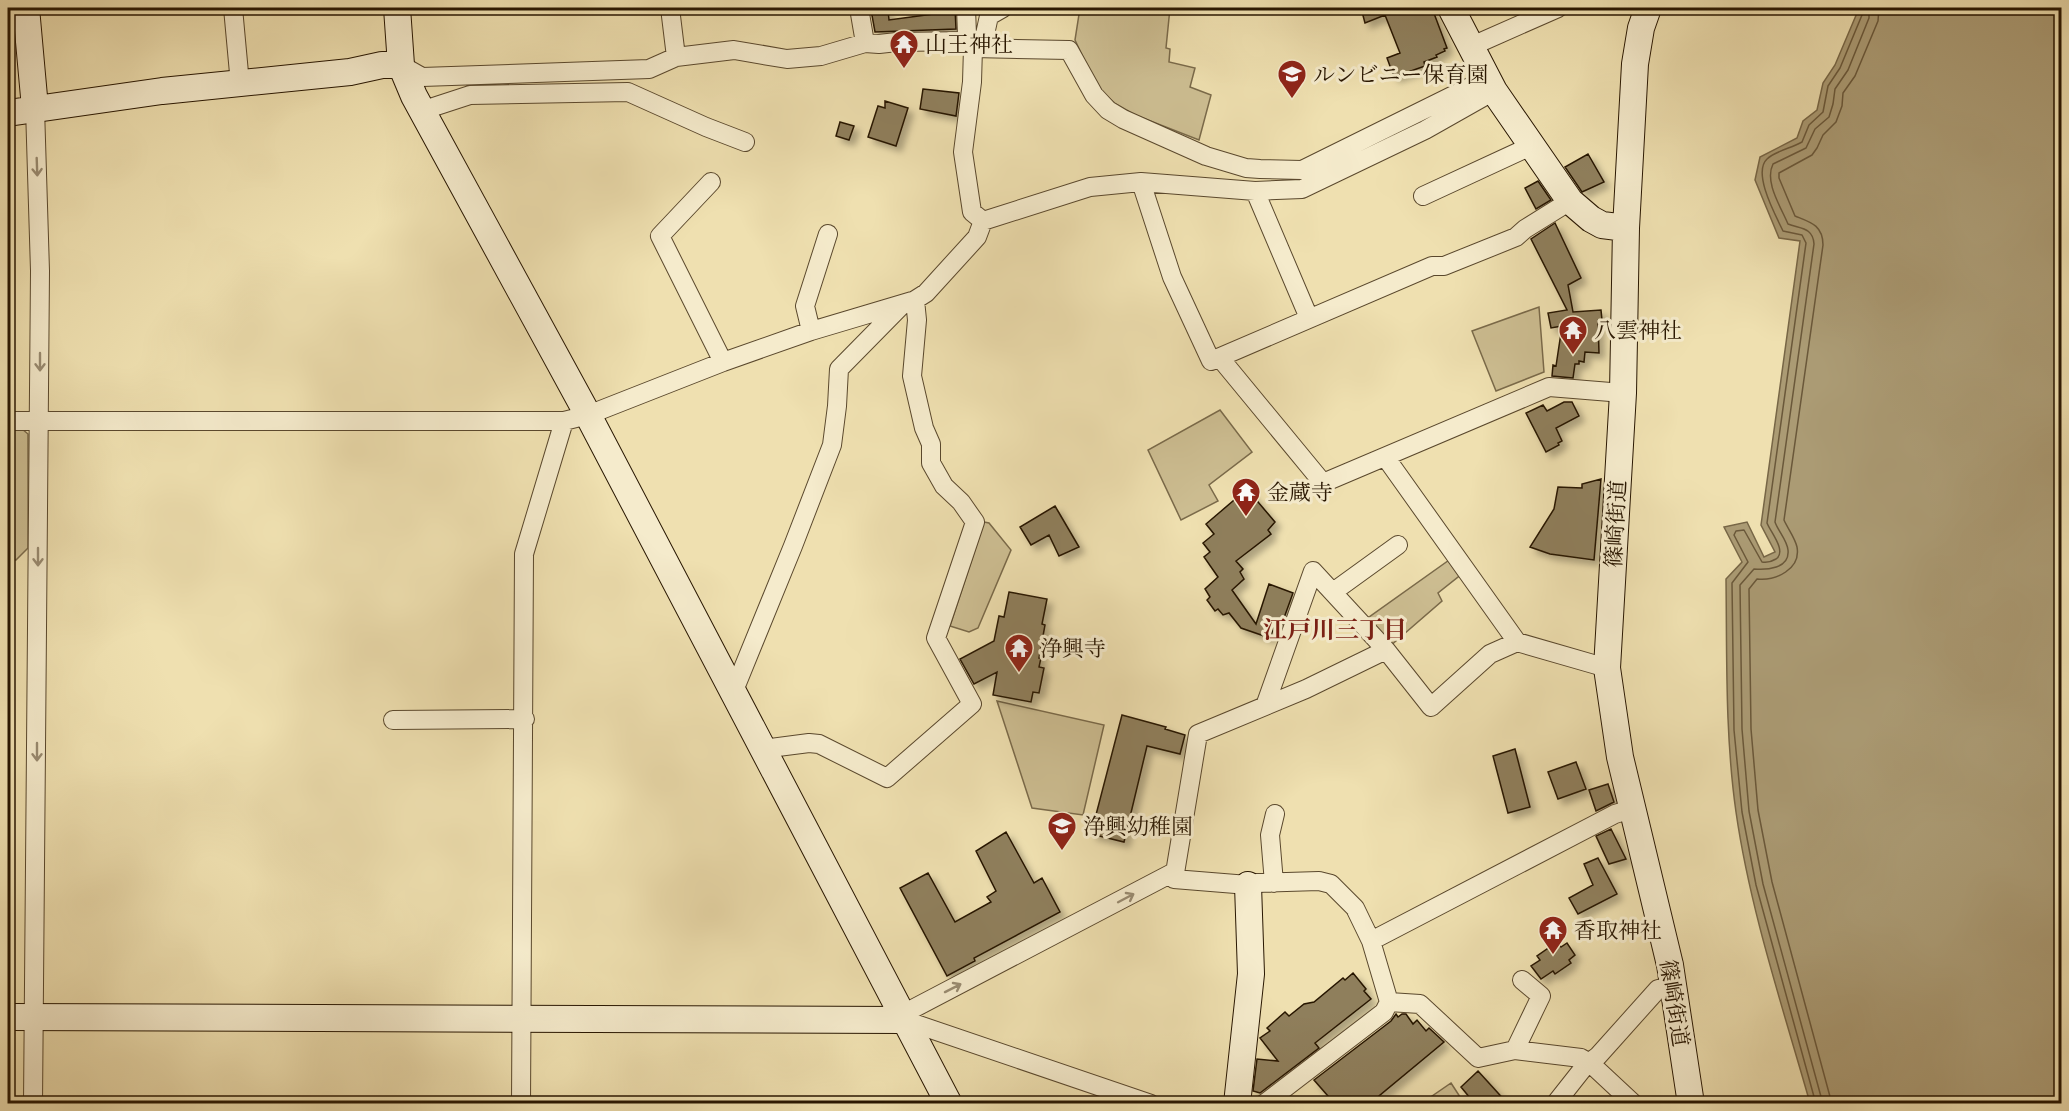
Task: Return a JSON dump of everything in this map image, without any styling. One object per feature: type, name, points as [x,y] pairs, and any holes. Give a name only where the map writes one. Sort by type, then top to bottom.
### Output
[{"type":"street","points":[[26,8],[35,108],[40,271],[33,1104]]},
{"type":"street","points":[[233,8],[240,84]]},
{"type":"street","points":[[397,8],[402,65],[422,111],[576,418],[733,693],[949,1104]]},
{"type":"street","points":[[670,8],[676,57]]},
{"type":"street","points":[[859,8],[865,43]]},
{"type":"street","points":[[966,8],[967,35],[973,45],[972,82],[963,152],[972,212],[983,221]]},
{"type":"street","points":[[973,45],[984,39],[989,16],[1003,8]]},
{"type":"street","points":[[1451,8],[1472,46],[1486,87],[1570,201],[1602,225],[1626,228]]},
{"type":"street","points":[[1472,46],[1558,8]]},
{"type":"street","name":"篠崎街道","points":[[1648,8],[1641,28],[1635,64],[1626,228],[1623,393],[1607,668],[1620,757],[1670,965],[1691,1104]]},
{"type":"street","points":[[8,113],[162,91],[351,72],[381,65],[402,65],[422,77],[649,69],[676,57],[734,50],[788,59],[821,57],[865,43],[973,45],[1069,50],[1094,94],[1108,110],[1123,119],[1206,156],[1246,168],[1302,170],[1486,87]]},
{"type":"street","points":[[983,221],[1090,187],[1142,183],[1256,191],[1302,189],[1425,130],[1486,87]]},
{"type":"street","points":[[422,111],[470,95],[628,92],[745,142]]},
{"type":"street","points":[[1423,196],[1531,146]]},
{"type":"street","points":[[711,182],[660,236],[723,362]]},
{"type":"street","points":[[1142,183],[1172,277],[1211,361],[1432,266],[1444,266],[1516,237],[1570,201]]},
{"type":"street","points":[[1256,191],[1309,318]]},
{"type":"street","points":[[8,421],[576,418],[811,331],[909,302],[926,293],[977,237],[983,221]]},
{"type":"street","points":[[811,331],[805,306],[828,234]]},
{"type":"street","points":[[733,693],[832,445],[839,369],[909,302]]},
{"type":"street","points":[[762,749],[809,743],[819,744],[887,778],[972,704],[936,638],[975,522],[961,502],[944,486],[931,463],[931,444],[924,428],[912,376],[917,320],[909,302]]},
{"type":"street","points":[[1220,358],[1323,483],[1549,387],[1623,393]]},
{"type":"street","points":[[521,1104],[525,719],[524,554],[576,418]]},
{"type":"street","points":[[1386,458],[1517,642],[1607,668]]},
{"type":"street","points":[[1333,592],[1398,545]]},
{"type":"street","points":[[1265,706],[1313,571],[1386,650],[1431,707],[1490,654],[1517,642]]},
{"type":"street","points":[[1264,1104],[1384,1012],[1389,1002],[1371,941],[1356,908],[1331,884],[1319,881],[1248,885],[1174,879],[1198,734],[1306,689],[1386,650]]},
{"type":"street","points":[[393,720],[525,719]]},
{"type":"street","points":[[1371,941],[1615,814],[1632,808]]},
{"type":"street","points":[[1274,883],[1270,835],[1275,814]]},
{"type":"street","points":[[902,1018],[1174,872]]},
{"type":"street","points":[[1237,1104],[1251,974],[1248,885]]},
{"type":"street","points":[[1515,1050],[1541,996],[1522,980]]},
{"type":"street","points":[[1556,1104],[1585,1066],[1590,1064],[1658,989],[1673,986]]},
{"type":"street","points":[[1389,1002],[1420,1004],[1478,1058],[1515,1050],[1581,1058],[1634,1104]]},
{"type":"street","points":[[8,1017],[902,1018],[1151,1104]]},
{"type":"shaded area","points":[[1080,8],[1170,8],[1166,48],[1170,49],[1169,62],[1195,68],[1190,87],[1211,95],[1199,140],[1135,115],[1116,104],[1098,89],[1075,40]]},
{"type":"shaded area","points":[[1539,307],[1544,372],[1496,391],[1472,331]]},
{"type":"shaded area","points":[[1220,410],[1252,452],[1209,485],[1218,501],[1181,520],[1148,450]]},
{"type":"shaded area","points":[[8,429],[22,429],[28,434],[28,548],[16,560],[8,560]]},
{"type":"shaded area","points":[[984,522],[989,523],[1011,550],[978,628],[969,632],[950,626]]},
{"type":"shaded area","points":[[1452,558],[1463,573],[1438,593],[1442,601],[1389,647],[1365,620]]},
{"type":"shaded area","points":[[997,701],[1104,725],[1083,815],[1032,808]]},
{"type":"shaded area","points":[[1451,1083],[1464,1103],[1422,1103]]},
{"type":"water","points":[[1855,8],[2061,8],[2061,1103],[1810,1103],[1758,922],[1742,849],[1730,754],[1726,579],[1742,562],[1724,527],[1747,522],[1764,557],[1775,552],[1761,525],[1800,241],[1779,238],[1755,180],[1760,157],[1797,138],[1803,121],[1817,110],[1823,83],[1835,65],[1857,13]]},
{"type":"building","points":[[885,8],[888,10],[889,20],[933,14],[933,10],[955,8],[956,29],[875,32],[871,10]]},
{"type":"building","points":[[1361,8],[1432,8],[1447,48],[1436,55],[1437,57],[1424,62],[1425,66],[1394,77],[1387,58],[1400,53],[1385,15],[1365,23]]},
{"type":"building","points":[[923,89],[959,93],[956,116],[920,109]]},
{"type":"building","points":[[885,101],[908,108],[896,146],[868,137],[878,106],[885,108]]},
{"type":"building","points":[[840,122],[854,126],[849,140],[836,136]]},
{"type":"building","points":[[1588,154],[1604,182],[1582,192],[1565,167]]},
{"type":"building","points":[[1538,181],[1551,200],[1536,209],[1525,188]]},
{"type":"building","points":[[1555,223],[1581,278],[1568,285],[1573,312],[1601,310],[1602,320],[1598,320],[1599,353],[1585,352],[1584,362],[1579,361],[1579,364],[1575,364],[1573,378],[1552,376],[1553,365],[1556,366],[1562,326],[1551,328],[1548,313],[1567,310],[1531,239]]},
{"type":"building","points":[[1564,402],[1572,402],[1579,416],[1556,428],[1562,441],[1546,452],[1526,413],[1543,405],[1547,411]]},
{"type":"building","points":[[1601,479],[1594,560],[1550,554],[1530,547],[1554,509],[1558,487],[1582,488],[1582,484]]},
{"type":"building","points":[[1247,489],[1275,522],[1268,530],[1271,534],[1236,561],[1243,569],[1240,572],[1244,579],[1232,590],[1256,624],[1269,584],[1293,593],[1280,629],[1274,627],[1270,638],[1241,628],[1229,613],[1223,615],[1218,609],[1215,611],[1207,600],[1210,597],[1205,589],[1218,577],[1204,557],[1210,552],[1203,543],[1214,534],[1206,524]]},
{"type":"building","points":[[1055,506],[1079,547],[1059,556],[1049,535],[1031,545],[1020,527]]},
{"type":"building","points":[[1009,592],[1047,599],[1039,658],[1041,658],[1039,667],[1044,668],[1039,693],[1033,692],[1031,702],[993,695],[997,672],[974,684],[960,659],[994,641],[999,616],[1004,617]]},
{"type":"building","points":[[1122,715],[1166,727],[1165,729],[1185,735],[1180,754],[1147,746],[1124,842],[1091,834]]},
{"type":"building","points":[[1515,749],[1530,807],[1508,813],[1493,756]]},
{"type":"building","points":[[1576,762],[1586,789],[1558,799],[1548,772]]},
{"type":"building","points":[[1608,784],[1614,802],[1596,811],[1589,790]]},
{"type":"building","points":[[1611,829],[1626,859],[1609,864],[1596,836]]},
{"type":"building","points":[[1006,832],[1034,883],[1042,878],[1060,912],[974,958],[975,961],[947,976],[900,888],[928,873],[955,922],[991,902],[987,897],[996,891],[976,851]]},
{"type":"building","points":[[1598,858],[1617,894],[1578,914],[1569,898],[1593,885],[1584,864]]},
{"type":"building","points":[[1557,942],[1561,947],[1567,943],[1575,955],[1569,960],[1571,963],[1555,974],[1553,971],[1541,979],[1531,966],[1540,960],[1537,956]]},
{"type":"building","points":[[1353,973],[1371,999],[1315,1043],[1319,1048],[1260,1093],[1253,1091],[1257,1059],[1278,1061],[1260,1038],[1270,1031],[1267,1028],[1285,1012],[1289,1016],[1304,1004],[1314,1002],[1343,978],[1345,980]]},
{"type":"building","points":[[1396,1014],[1398,1017],[1406,1014],[1413,1024],[1417,1020],[1426,1031],[1429,1028],[1444,1042],[1379,1096],[1384,1104],[1335,1104],[1314,1080],[1391,1021]]},
{"type":"building","points":[[1478,1071],[1508,1104],[1475,1104],[1461,1087]]},
{"type":"place","name":"山王神社","points":[[904,70]]},
{"type":"place","name":"ルンビニー保育園","points":[[1292,100]]},
{"type":"place","name":"八雲神社","points":[[1573,356]]},
{"type":"place","name":"金蔵寺","points":[[1246,518]]},
{"type":"place","name":"浄興寺","points":[[1019,674]]},
{"type":"place","name":"浄興幼稚園","points":[[1062,852]]},
{"type":"place","name":"香取神社","points":[[1553,956]]},
{"type":"district","name":"江戸川三丁目","points":[[1335,630]]}]
